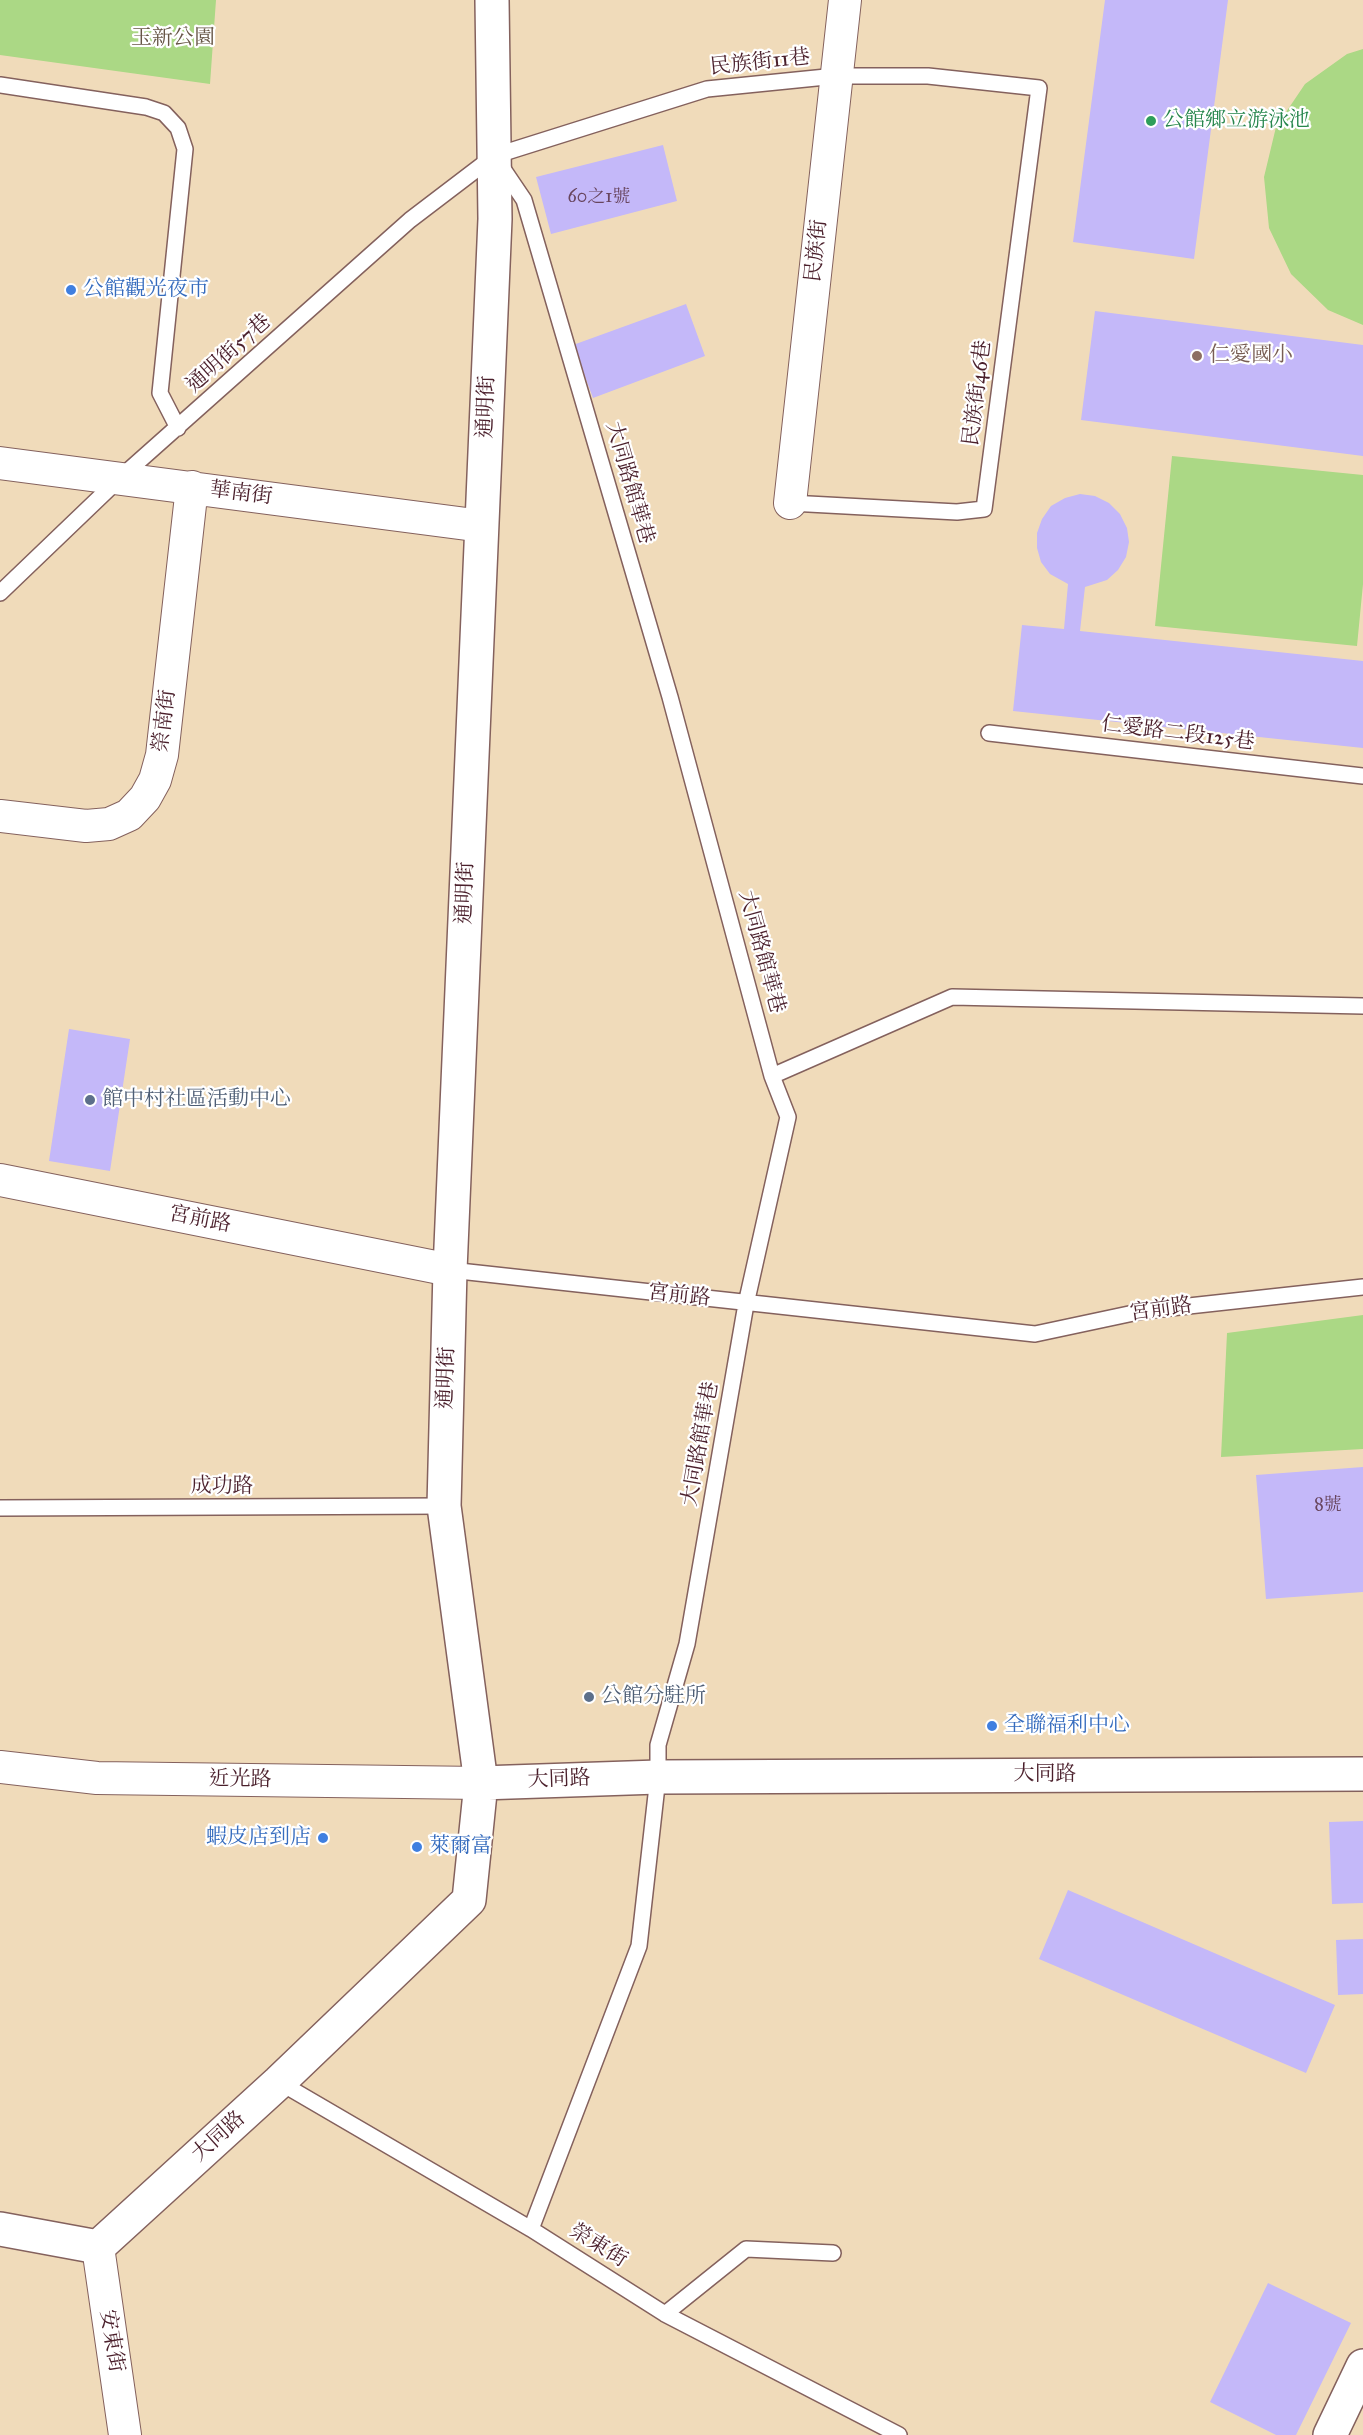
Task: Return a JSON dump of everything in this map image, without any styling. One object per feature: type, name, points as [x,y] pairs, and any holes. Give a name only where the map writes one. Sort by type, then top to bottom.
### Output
[{"type":"street","name":"通明街","points":[[481,1783],[444,1506],[450,1270],[495,219],[492,0]]},
{"type":"street","name":"民族街","points":[[790,503],[845,0]]},
{"type":"street","name":"華南街","points":[[0,463],[482,526]]},
{"type":"street","name":"榮南街","points":[[0,816],[86,826],[109,824],[129,815],[150,789],[162,755],[192,488]]},
{"type":"street","name":"宮前路","points":[[0,1180],[450,1270]]},
{"type":"street","name":"近光路","points":[[0,1767],[97,1778],[481,1783]]},
{"type":"street","name":"大同路","points":[[98,2247],[279,2082],[469,1900],[481,1783],[658,1777],[1363,1774]]},
{"type":"street","points":[[0,2229],[98,2247]]},
{"type":"street","name":"安東街","points":[[98,2247],[125,2435]]},
{"type":"street","points":[[1334,2434],[1363,2366]]},
{"type":"lane","name":"民族街11巷","points":[[494,156],[707,89],[836,76],[928,76],[1039,88]]},
{"type":"lane","points":[[0,85],[146,107],[164,113],[178,128],[186,149],[160,393],[178,428]]},
{"type":"lane","name":"民族街46巷","points":[[790,503],[957,512],[984,509],[1039,88]]},
{"type":"lane","name":"通明街57巷","points":[[0,594],[120,478],[410,220],[494,156]]},
{"type":"lane","name":"大同路館華巷","points":[[494,156],[524,200],[670,697],[772,1076],[788,1117],[746,1304],[687,1644],[658,1745],[658,1777],[639,1946],[531,2229]]},
{"type":"lane","name":"仁愛路二段125巷","points":[[989,733],[1363,776]]},
{"type":"lane","points":[[772,1076],[952,997],[1363,1006]]},
{"type":"lane","name":"宮前路","points":[[450,1270],[1035,1334],[1143,1311],[1363,1287]]},
{"type":"lane","name":"成功路","points":[[0,1508],[444,1506]]},
{"type":"lane","name":"榮東街","points":[[279,2082],[531,2229],[664,2314],[899,2435]]},
{"type":"lane","points":[[664,2314],[746,2249],[833,2253]]},
{"type":"green space","name":"玉新公園","points":[[0,0],[216,0],[210,84],[0,55]]},
{"type":"green space","points":[[1363,49],[1363,325],[1328,310],[1291,274],[1269,228],[1264,177],[1276,127],[1305,84],[1347,54]]},
{"type":"green space","points":[[1172,456],[1363,475],[1363,584],[1357,646],[1155,626]]},
{"type":"green space","points":[[1363,1315],[1363,1449],[1221,1457],[1227,1333]]},
{"type":"building","name":"公館鄉立游泳池","points":[[1105,0],[1228,0],[1194,259],[1073,242]]},
{"type":"building","points":[[663,145],[677,201],[551,234],[536,177]]},
{"type":"building","points":[[686,304],[705,356],[593,398],[573,345]]},
{"type":"building","points":[[1095,311],[1363,345],[1363,456],[1081,420]]},
{"type":"building","points":[[1080,494],[1095,496],[1109,503],[1120,514],[1127,528],[1129,542],[1126,557],[1118,570],[1107,580],[1085,587],[1080,631],[1363,661],[1363,748],[1013,711],[1022,625],[1064,629],[1068,584],[1050,574],[1041,562],[1037,548],[1037,533],[1042,519],[1051,506],[1065,498]]},
{"type":"building","name":"館中村社區活動中心","points":[[69,1029],[130,1039],[110,1171],[49,1161]]},
{"type":"building","points":[[1363,1467],[1363,1592],[1266,1599],[1256,1475]]},
{"type":"building","points":[[1363,1821],[1363,1903],[1332,1904],[1329,1822]]},
{"type":"building","points":[[1068,1890],[1335,2005],[1306,2073],[1039,1959]]},
{"type":"building","points":[[1363,1939],[1363,1994],[1338,1995],[1336,1940]]},
{"type":"building","points":[[1268,2283],[1351,2323],[1296,2435],[1276,2435],[1210,2402]]},
{"type":"place","name":"公館鄉立游泳池","points":[[1151,121]]},
{"type":"place","name":"公館觀光夜市","points":[[71,290]]},
{"type":"place","name":"仁愛國小","points":[[1197,356]]},
{"type":"place","name":"館中村社區活動中心","points":[[90,1100]]},
{"type":"place","name":"公館分駐所","points":[[589,1697]]},
{"type":"place","name":"全聯福利中心","points":[[992,1726]]},
{"type":"place","name":"蝦皮店到店","points":[[323,1838]]},
{"type":"place","name":"萊爾富","points":[[417,1847]]}]
